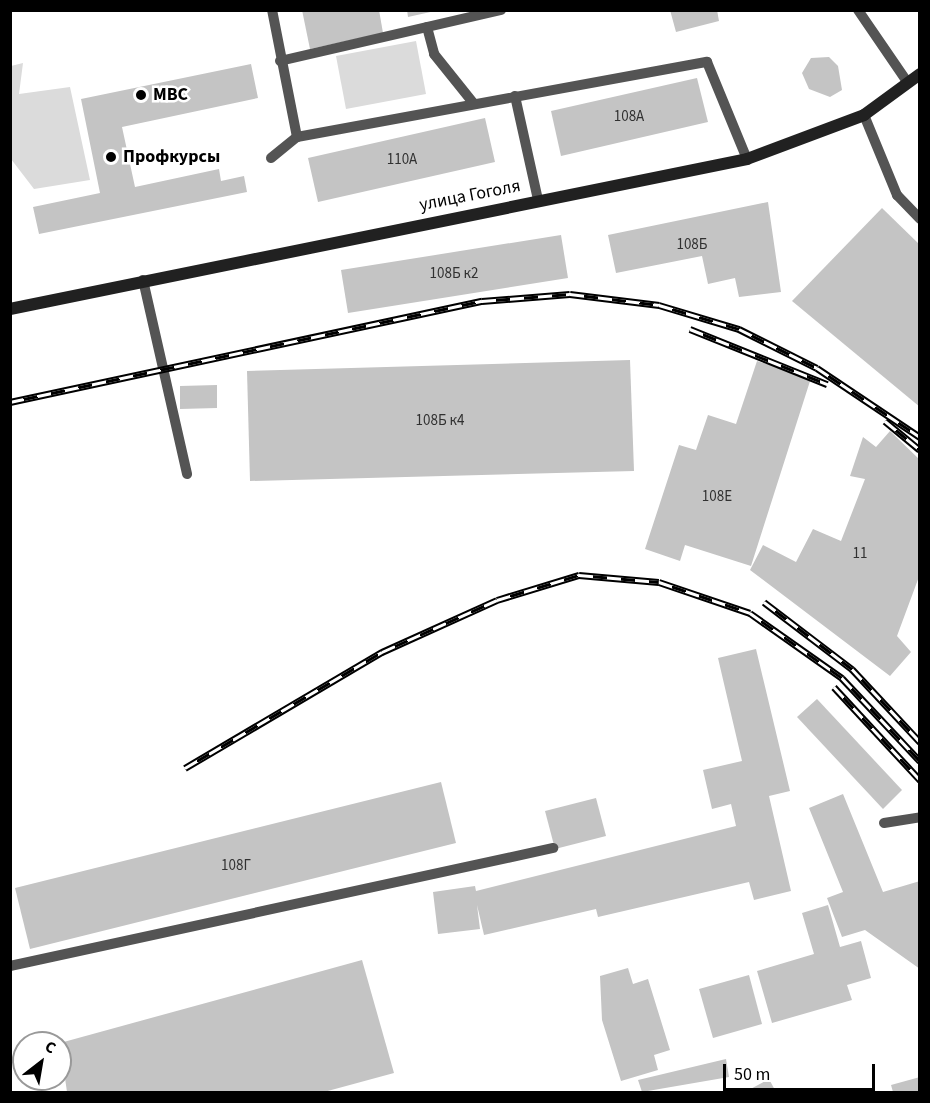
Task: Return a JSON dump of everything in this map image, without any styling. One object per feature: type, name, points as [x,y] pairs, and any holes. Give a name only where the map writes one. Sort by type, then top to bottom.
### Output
[{"type":"main road","name":"улица Гоголя","points":[[10,309],[143,280],[747,159],[864,115],[920,74]]},
{"type":"lane","points":[[272,10],[280,61],[297,137]]},
{"type":"lane","points":[[280,61],[501,10]]},
{"type":"lane","points":[[858,10],[908,83]]},
{"type":"lane","points":[[427,27],[434,54],[474,104]]},
{"type":"lane","points":[[271,158],[297,137],[707,62],[747,159]]},
{"type":"lane","points":[[515,96],[538,200]]},
{"type":"lane","points":[[864,115],[897,195],[920,219]]},
{"type":"lane","points":[[143,280],[187,474]]},
{"type":"lane","points":[[884,823],[920,816]]},
{"type":"lane","points":[[10,966],[552,848]]},
{"type":"shaded area","points":[[416,41],[426,94],[346,109],[336,56]]},
{"type":"shaded area","points":[[23,63],[19,94],[70,87],[90,180],[34,189],[11,159],[11,66]]},
{"type":"building","points":[[302,10],[379,10],[383,33],[310,49]]},
{"type":"building","points":[[407,10],[435,10],[435,11],[408,17]]},
{"type":"building","points":[[670,10],[717,10],[719,21],[676,32]]},
{"type":"building","points":[[829,57],[838,66],[842,90],[830,97],[809,89],[802,73],[811,58]]},
{"type":"building","points":[[251,64],[258,98],[122,127],[135,187],[219,169],[221,181],[244,176],[247,192],[39,234],[33,207],[100,193],[81,99]]},
{"type":"building","points":[[697,78],[708,122],[561,156],[551,111]]},
{"type":"building","points":[[485,118],[495,162],[318,202],[308,158]]},
{"type":"building","points":[[768,202],[781,292],[739,297],[735,278],[708,284],[702,256],[616,273],[608,235]]},
{"type":"building","points":[[882,208],[920,245],[920,407],[792,301]]},
{"type":"building","points":[[561,235],[568,278],[348,313],[341,270]]},
{"type":"building","points":[[630,360],[634,471],[250,481],[247,371]]},
{"type":"building","points":[[757,361],[811,378],[751,566],[685,545],[680,561],[645,549],[679,445],[696,450],[708,415],[736,424]]},
{"type":"building","points":[[217,385],[217,408],[180,409],[180,386]]},
{"type":"building","points":[[890,431],[920,460],[920,574],[897,636],[911,652],[890,676],[750,570],[763,545],[796,562],[813,529],[841,541],[865,479],[850,476],[863,437],[876,447]]},
{"type":"building","points":[[756,649],[790,791],[769,796],[791,891],[754,900],[749,882],[598,917],[596,909],[484,935],[477,905],[480,929],[438,934],[433,892],[475,886],[476,891],[736,826],[731,804],[712,809],[703,770],[742,761],[718,658]]},
{"type":"building","points":[[817,699],[902,790],[883,809],[797,717]]},
{"type":"building","points":[[441,782],[456,843],[30,949],[15,888]]},
{"type":"building","points":[[843,794],[883,892],[920,881],[920,969],[865,930],[842,937],[827,898],[843,892],[809,808]]},
{"type":"building","points":[[596,798],[606,836],[555,849],[545,811]]},
{"type":"building","points":[[828,905],[840,947],[861,941],[871,978],[847,985],[852,1000],[772,1023],[757,971],[814,954],[802,913]]},
{"type":"building","points":[[362,960],[394,1073],[324,1092],[67,1092],[72,1091],[72,1040]]},
{"type":"building","points":[[628,968],[633,984],[648,979],[670,1050],[654,1055],[658,1070],[621,1081],[602,1020],[600,976]]},
{"type":"building","points":[[749,975],[762,1024],[713,1038],[699,989]]},
{"type":"building","points":[[726,1059],[729,1077],[642,1092],[638,1080]]},
{"type":"building","points":[[920,1077],[920,1092],[893,1092],[891,1085]]},
{"type":"building","points":[[769,1079],[776,1092],[745,1092]]},
{"type":"railway","points":[[10,402],[482,301],[570,294],[659,305],[739,329],[817,368],[920,437]]},
{"type":"railway","points":[[690,329],[827,384]]},
{"type":"railway","points":[[885,421],[920,450]]},
{"type":"railway","points":[[185,768],[382,652],[497,600],[579,575],[659,582],[750,613],[842,678],[920,761]]},
{"type":"railway","points":[[764,602],[852,669],[920,742]]},
{"type":"railway","points":[[834,687],[920,780]]},
{"type":"place","name":"МВС","points":[[141,95]]},
{"type":"place","name":"Профкурсы","points":[[111,157]]}]
